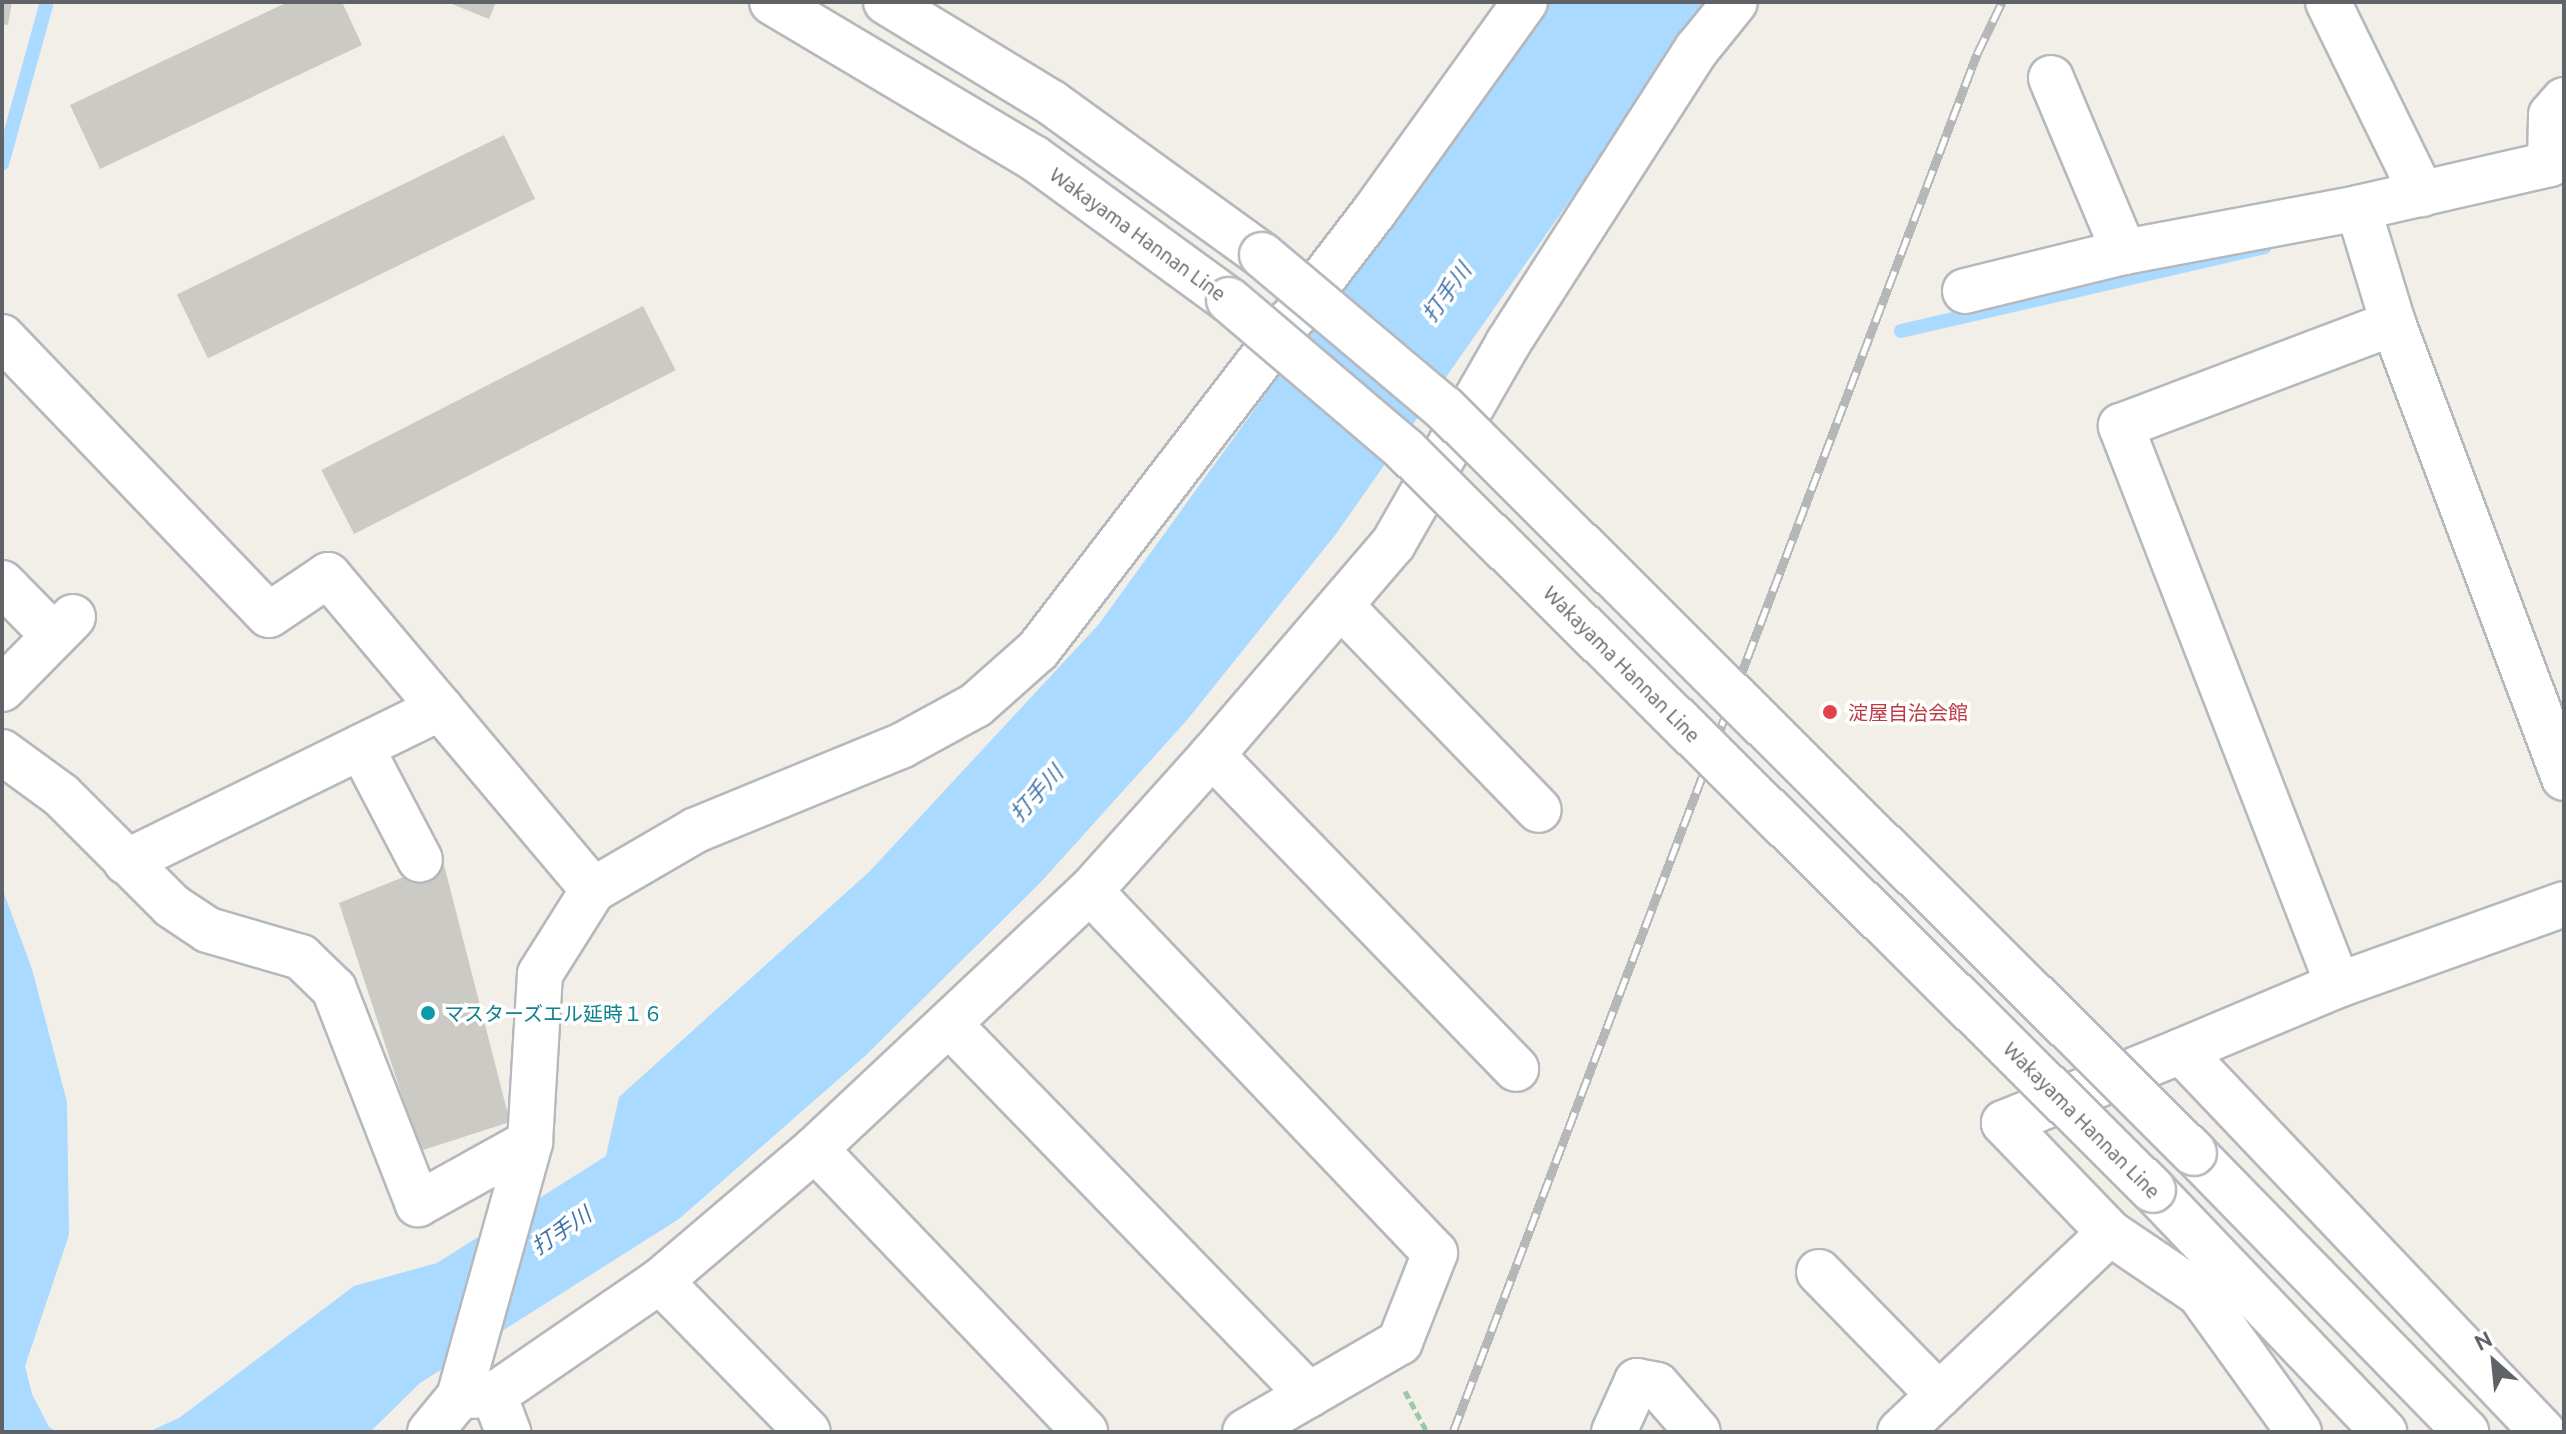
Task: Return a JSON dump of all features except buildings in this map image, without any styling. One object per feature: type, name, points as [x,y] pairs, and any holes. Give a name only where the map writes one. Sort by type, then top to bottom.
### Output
[{"type":"street","name":"Wakayama Hannan Line","points":[[772,2],[1034,158],[1229,300],[1405,450],[2153,1190],[2384,1432]]},
{"type":"street","points":[[886,2],[1052,103],[1262,255],[1444,408],[2194,1153],[2466,1432]]},
{"type":"street","points":[[483,1396],[530,1142],[540,974],[593,890],[696,830],[901,746],[976,705],[1038,650],[1374,212],[1525,2]]},
{"type":"street","points":[[430,1432],[660,1281],[815,1149],[1090,891],[1343,608],[1393,544],[1508,343],[1697,49],[1735,2]]},
{"type":"street","points":[[2328,2],[2422,194]]},
{"type":"street","points":[[2051,78],[2124,252]]},
{"type":"street","points":[[1965,291],[2124,252],[2358,208],[2557,161],[2551,115],[2564,100]]},
{"type":"street","points":[[2358,208],[2393,323],[2564,778]]},
{"type":"street","points":[[2338,985],[2121,426],[2393,323]]},
{"type":"street","points":[[2,337],[269,615],[328,575],[593,890]]},
{"type":"street","points":[[2,583],[63,626],[2,689]]},
{"type":"street","points":[[1343,608],[1539,810]]},
{"type":"street","points":[[126,862],[440,708]]},
{"type":"street","points":[[361,747],[420,860]]},
{"type":"street","points":[[2,752],[61,795],[172,906],[208,930],[301,957],[334,989],[418,1204],[530,1142]]},
{"type":"street","points":[[1212,755],[1516,1069]]},
{"type":"street","points":[[1090,891],[1435,1253],[1400,1342],[1245,1432]]},
{"type":"street","points":[[2299,1432],[2200,1294],[2110,1233],[2004,1123],[2338,985],[2564,904]]},
{"type":"street","points":[[949,1024],[1309,1395]]},
{"type":"street","points":[[2181,1051],[2543,1432]]},
{"type":"street","points":[[815,1149],[1085,1432]]},
{"type":"street","points":[[1900,1432],[2110,1233]]},
{"type":"street","points":[[1819,1272],[1939,1395]]},
{"type":"street","points":[[660,1281],[808,1432]]},
{"type":"street","points":[[1614,1432],[1637,1381],[1657,1385],[1698,1432]]},
{"type":"water","name":"打手川","points":[[1549,2],[1709,2],[1336,534],[1187,720],[1040,883],[865,1056],[679,1219],[420,1383],[370,1432],[148,1432],[179,1418],[354,1286],[437,1263],[606,1156],[619,1097],[869,872],[1099,624]]},
{"type":"water","points":[[2,888],[32,969],[67,1102],[69,1235],[25,1366],[32,1394],[49,1427],[57,1432],[2,1432]]},
{"type":"waterway","points":[[2,164],[47,2]]},
{"type":"waterway","points":[[1901,331],[2264,247]]},
{"type":"railway","points":[[1453,1432],[1977,54],[2002,2]]},
{"type":"place","name":"淀屋自治会館","points":[[1830,712]]},
{"type":"place","name":"マスターズエル延時１６","points":[[428,1013]]}]
